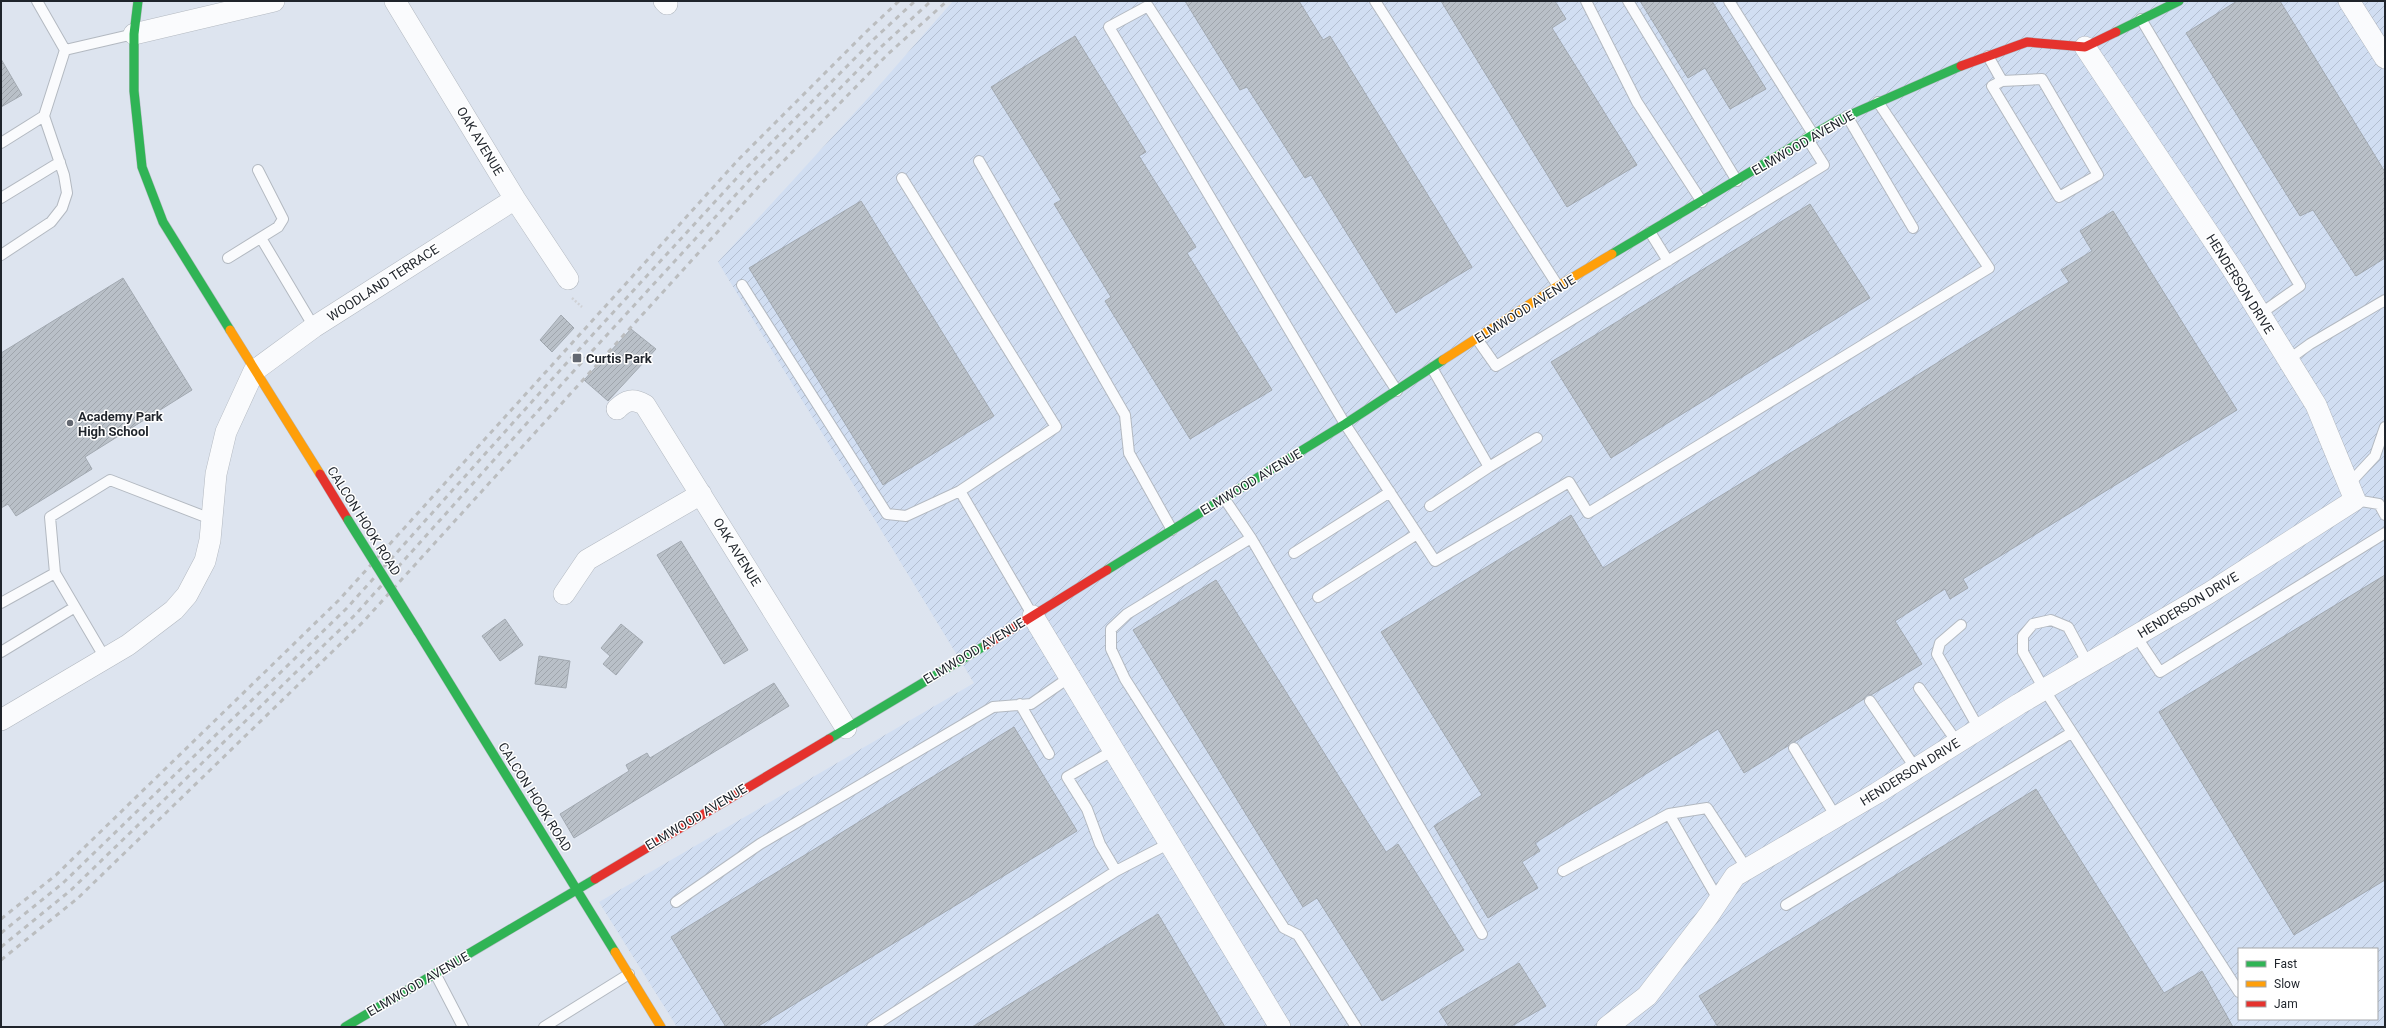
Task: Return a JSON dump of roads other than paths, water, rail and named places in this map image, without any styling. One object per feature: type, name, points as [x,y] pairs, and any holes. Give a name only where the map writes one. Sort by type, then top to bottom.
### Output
[{"type":"street","name":"CALCON HOOK ROAD","points":[[138,1],[134,34],[134,91],[142,167],[163,222],[661,1027]]},
{"type":"street","points":[[134,34],[274,1]]},
{"type":"street","name":"OAK AVENUE","points":[[395,1],[515,199],[568,279]]},
{"type":"street","points":[[2085,47],[2179,1]]},
{"type":"street","points":[[2350,1],[2385,58]]},
{"type":"street","name":"ELMWOOD AVENUE","points":[[345,1027],[436,975],[1033,616],[1346,424],[1558,286],[1702,202],[1810,136],[1847,116],[1878,102],[1988,56],[2027,42],[2085,47]]},
{"type":"street","name":"HENDERSON DRIVE","points":[[1607,1027],[1647,996],[1719,901],[1735,876],[1916,769],[2044,689],[2209,594],[2352,492],[2316,405],[2260,314],[2085,47]]},
{"type":"street","name":"WOODLAND TERRACE","points":[[254,371],[314,327],[515,199]]},
{"type":"street","points":[[1,720],[128,645],[174,610],[187,595],[205,561],[216,474],[226,432],[254,371]]},
{"type":"street","name":"OAK AVENUE","points":[[617,410],[624,402],[630,400],[644,405],[846,728]]},
{"type":"street","points":[[564,594],[586,560],[701,494]]},
{"type":"street","points":[[1033,616],[1280,1027]]},
{"type":"lane","points":[[1,256],[51,222],[62,208],[67,193],[60,162],[44,116],[65,50],[37,1]]},
{"type":"lane","points":[[1375,1],[1558,286]]},
{"type":"lane","points":[[1586,1],[1637,102],[1702,202]]},
{"type":"lane","points":[[1628,1],[1736,181]]},
{"type":"lane","points":[[1477,339],[1496,366],[1824,165],[1810,136],[1729,1]]},
{"type":"lane","points":[[1397,391],[1148,6],[1109,27],[1346,424],[1435,561],[1569,482],[1588,513],[1989,268],[1878,102]]},
{"type":"lane","points":[[2141,20],[2300,286],[2260,314]]},
{"type":"lane","points":[[65,50],[134,34]]},
{"type":"lane","points":[[1988,56],[2002,81]]},
{"type":"lane","points":[[2042,79],[2098,175],[2059,197],[1992,86],[2002,81],[2042,79]]},
{"type":"lane","points":[[1,143],[44,116]]},
{"type":"lane","points":[[1847,116],[1913,228]]},
{"type":"lane","points":[[979,161],[1125,415],[1129,453],[1172,530]]},
{"type":"lane","points":[[1,198],[60,162]]},
{"type":"lane","points":[[228,258],[278,227],[282,219],[258,170]]},
{"type":"lane","points":[[742,285],[887,514],[906,516],[960,491],[1056,427],[902,178]]},
{"type":"lane","points":[[1650,232],[1668,261]]},
{"type":"lane","points":[[261,238],[314,327]]},
{"type":"lane","points":[[2288,360],[2310,344],[2385,300]]},
{"type":"lane","points":[[1432,368],[1489,467]]},
{"type":"lane","points":[[2385,427],[2375,456],[2352,492],[2379,504],[2385,515]]},
{"type":"lane","points":[[1430,506],[1489,467],[1538,438]]},
{"type":"lane","points":[[105,658],[55,573],[50,517],[110,480],[211,519]]},
{"type":"lane","points":[[960,491],[1033,616]]},
{"type":"lane","points":[[1294,553],[1390,492]]},
{"type":"lane","points":[[1224,498],[1251,538],[1482,934]]},
{"type":"lane","points":[[1318,597],[1417,534]]},
{"type":"lane","points":[[2136,636],[2160,672],[2385,534]]},
{"type":"lane","points":[[1251,538],[1127,614],[1111,629],[1111,649],[1125,679],[1284,928],[1298,935],[1356,1027]]},
{"type":"lane","points":[[1,603],[55,573]]},
{"type":"lane","points":[[1,652],[75,607]]},
{"type":"lane","points":[[2088,664],[2068,627],[2051,620],[2033,624],[2023,636],[2023,652],[2044,689],[2238,990]]},
{"type":"lane","points":[[1961,625],[1940,643],[1937,654],[1979,729]]},
{"type":"lane","points":[[676,902],[760,844],[993,707],[1031,704],[1070,677]]},
{"type":"lane","points":[[1919,688],[1957,742]]},
{"type":"lane","points":[[1870,702],[1916,769]]},
{"type":"lane","points":[[1020,704],[1049,754]]},
{"type":"lane","points":[[1786,905],[2071,733]]},
{"type":"lane","points":[[1794,748],[1836,817]]},
{"type":"lane","points":[[1114,750],[1067,777],[1087,809],[1100,844],[1116,871]]},
{"type":"lane","points":[[1563,871],[1669,814],[1707,808],[1747,869]]},
{"type":"lane","points":[[1669,814],[1719,901]]},
{"type":"lane","points":[[872,1027],[1116,871],[1170,843]]},
{"type":"lane","points":[[544,1027],[629,974]]},
{"type":"lane","points":[[436,975],[463,1027]]},
{"type":"railway","points":[[1,919],[56,875],[339,600],[738,160],[899,1]]},
{"type":"railway","points":[[1,933],[63,883],[347,608],[563,367],[746,168],[874,39],[915,1]]},
{"type":"railway","points":[[1,947],[71,890],[355,615],[571,374],[754,175],[881,47],[931,1]]},
{"type":"railway","points":[[1,960],[78,898],[363,622],[762,183],[888,54],[947,1]]},
{"type":"place","name":"Curtis Park","points":[[577,358]]},
{"type":"place","name":"Academy Park High School","points":[[70,423]]}]
